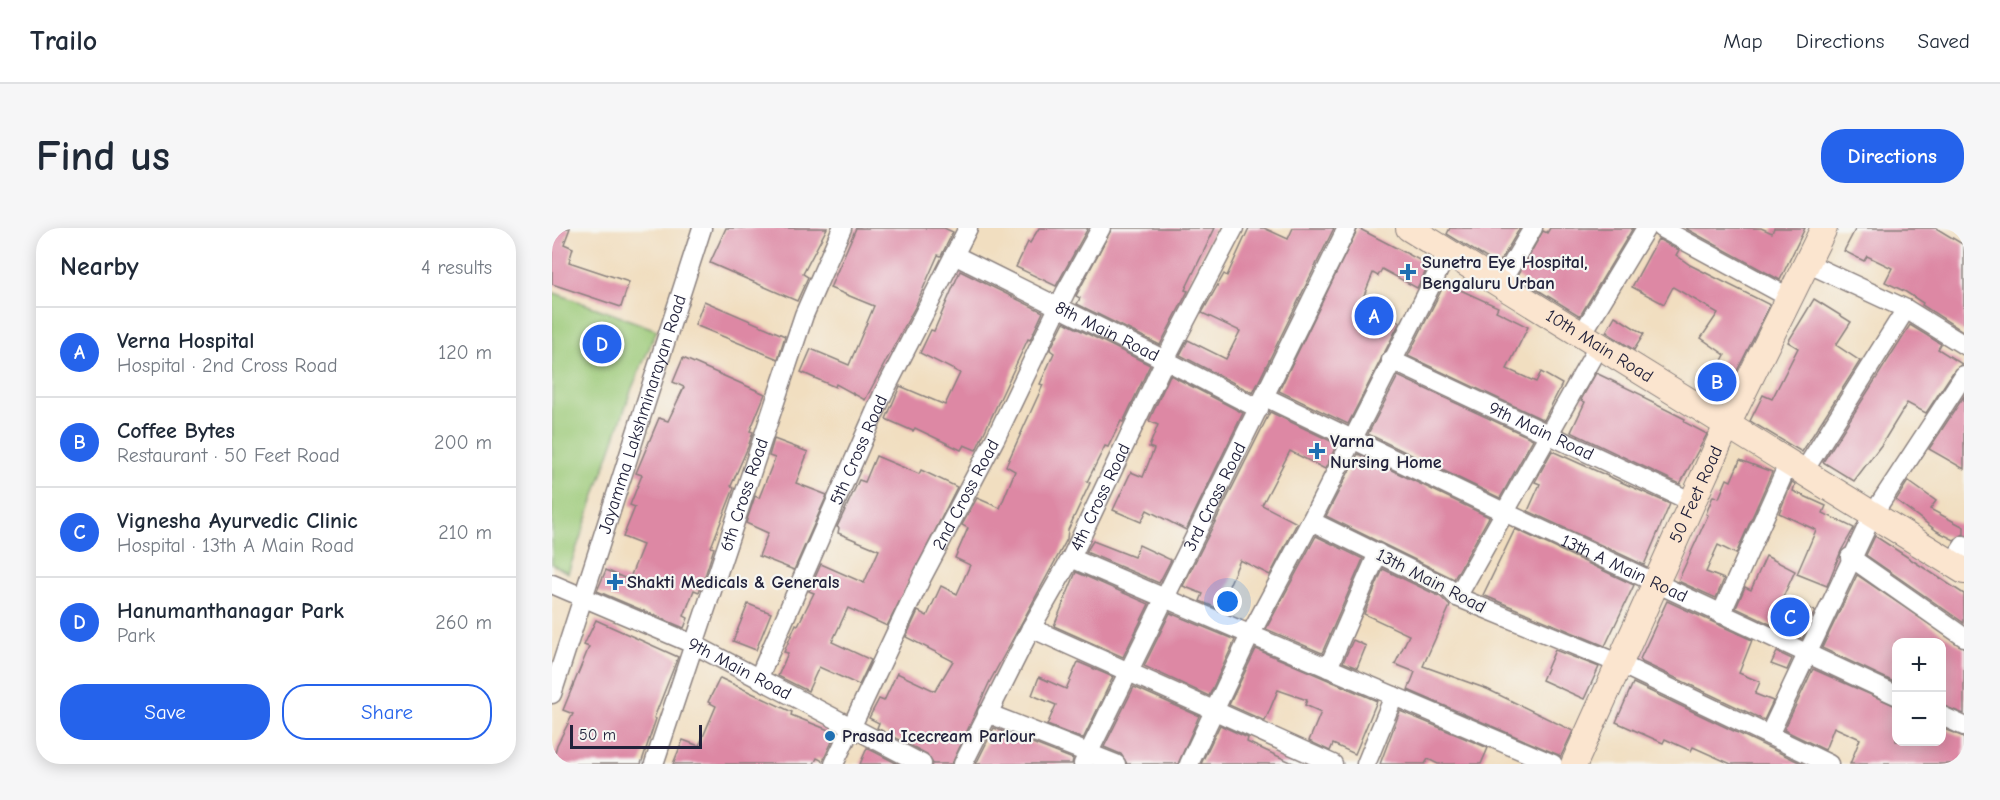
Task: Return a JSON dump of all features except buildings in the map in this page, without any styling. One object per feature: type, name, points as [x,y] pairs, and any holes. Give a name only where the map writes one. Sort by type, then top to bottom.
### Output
[{"type":"main road","name":"10th Main Road","points":[[1409,228],[1872,514],[1960,559]]},
{"type":"main road","name":"50 Feet Road","points":[[1574,764],[1728,423],[1824,228]]},
{"type":"street","name":"Jayamma Lakshminarayan Road","points":[[552,694],[702,228]]},
{"type":"street","name":"6th Cross Road","points":[[654,764],[804,315],[842,228]]},
{"type":"street","name":"5th Cross Road","points":[[759,677],[883,394],[968,228]]},
{"type":"street","name":"2nd Cross Road","points":[[834,764],[921,579],[996,437],[1101,228]]},
{"type":"street","name":"4th Cross Road","points":[[963,764],[1031,628],[1071,558],[1165,360],[1234,228]]},
{"type":"street","name":"3rd Cross Road","points":[[1086,758],[1347,228]]},
{"type":"street","points":[[1500,284],[1533,228]]},
{"type":"street","points":[[1456,597],[1548,435],[1591,339],[1646,228]]},
{"type":"street","points":[[1661,228],[1790,297]]},
{"type":"street","points":[[1189,764],[1250,634],[1311,521],[1390,360],[1448,252]]},
{"type":"street","name":"8th Main Road","points":[[954,255],[1165,360],[1351,440]]},
{"type":"street","points":[[1807,263],[1906,309],[1964,345]]},
{"type":"street","points":[[1721,614],[1796,466],[1906,309]]},
{"type":"street","name":"9th Main Road","points":[[1390,360],[1692,502]]},
{"type":"street","points":[[1769,735],[1872,514],[1964,375]]},
{"type":"street","name":"13th A Main Road","points":[[1351,440],[1892,693]]},
{"type":"street","name":"13th Main Road","points":[[1311,521],[1448,588],[1456,597],[1620,664],[1829,764]]},
{"type":"street","points":[[1328,668],[1378,553]]},
{"type":"street","points":[[1850,557],[1964,637]]},
{"type":"street","points":[[1071,558],[1553,764]]},
{"type":"street","name":"9th Main Road","points":[[552,584],[693,644],[922,764]]},
{"type":"street","points":[[1031,628],[1333,764]]},
{"type":"street","points":[[1366,764],[1394,696]]},
{"type":"street","points":[[987,713],[1086,758],[1116,764]]},
{"type":"street","points":[[1946,718],[1964,726]]},
{"type":"green space","points":[[552,292],[657,330],[632,388],[568,573],[552,564]]},
{"type":"place","name":"Sunetra Eye Hospital, Bengaluru Urban","points":[[1408,272]]},
{"type":"place","name":"Verna Hospital","points":[[1374,316]]},
{"type":"place","name":"Hanumanthanagar Park","points":[[602,344]]},
{"type":"place","name":"Coffee Bytes","points":[[1717,382]]},
{"type":"place","name":"Varna Nursing Home","points":[[1317,451]]},
{"type":"place","name":"Shakti Medicals & Generals","points":[[615,582]]},
{"type":"place","name":"Vignesha Ayurvedic Clinic","points":[[1790,617]]},
{"type":"place","name":"Prasad Icecream Parlour","points":[[830,736]]}]
